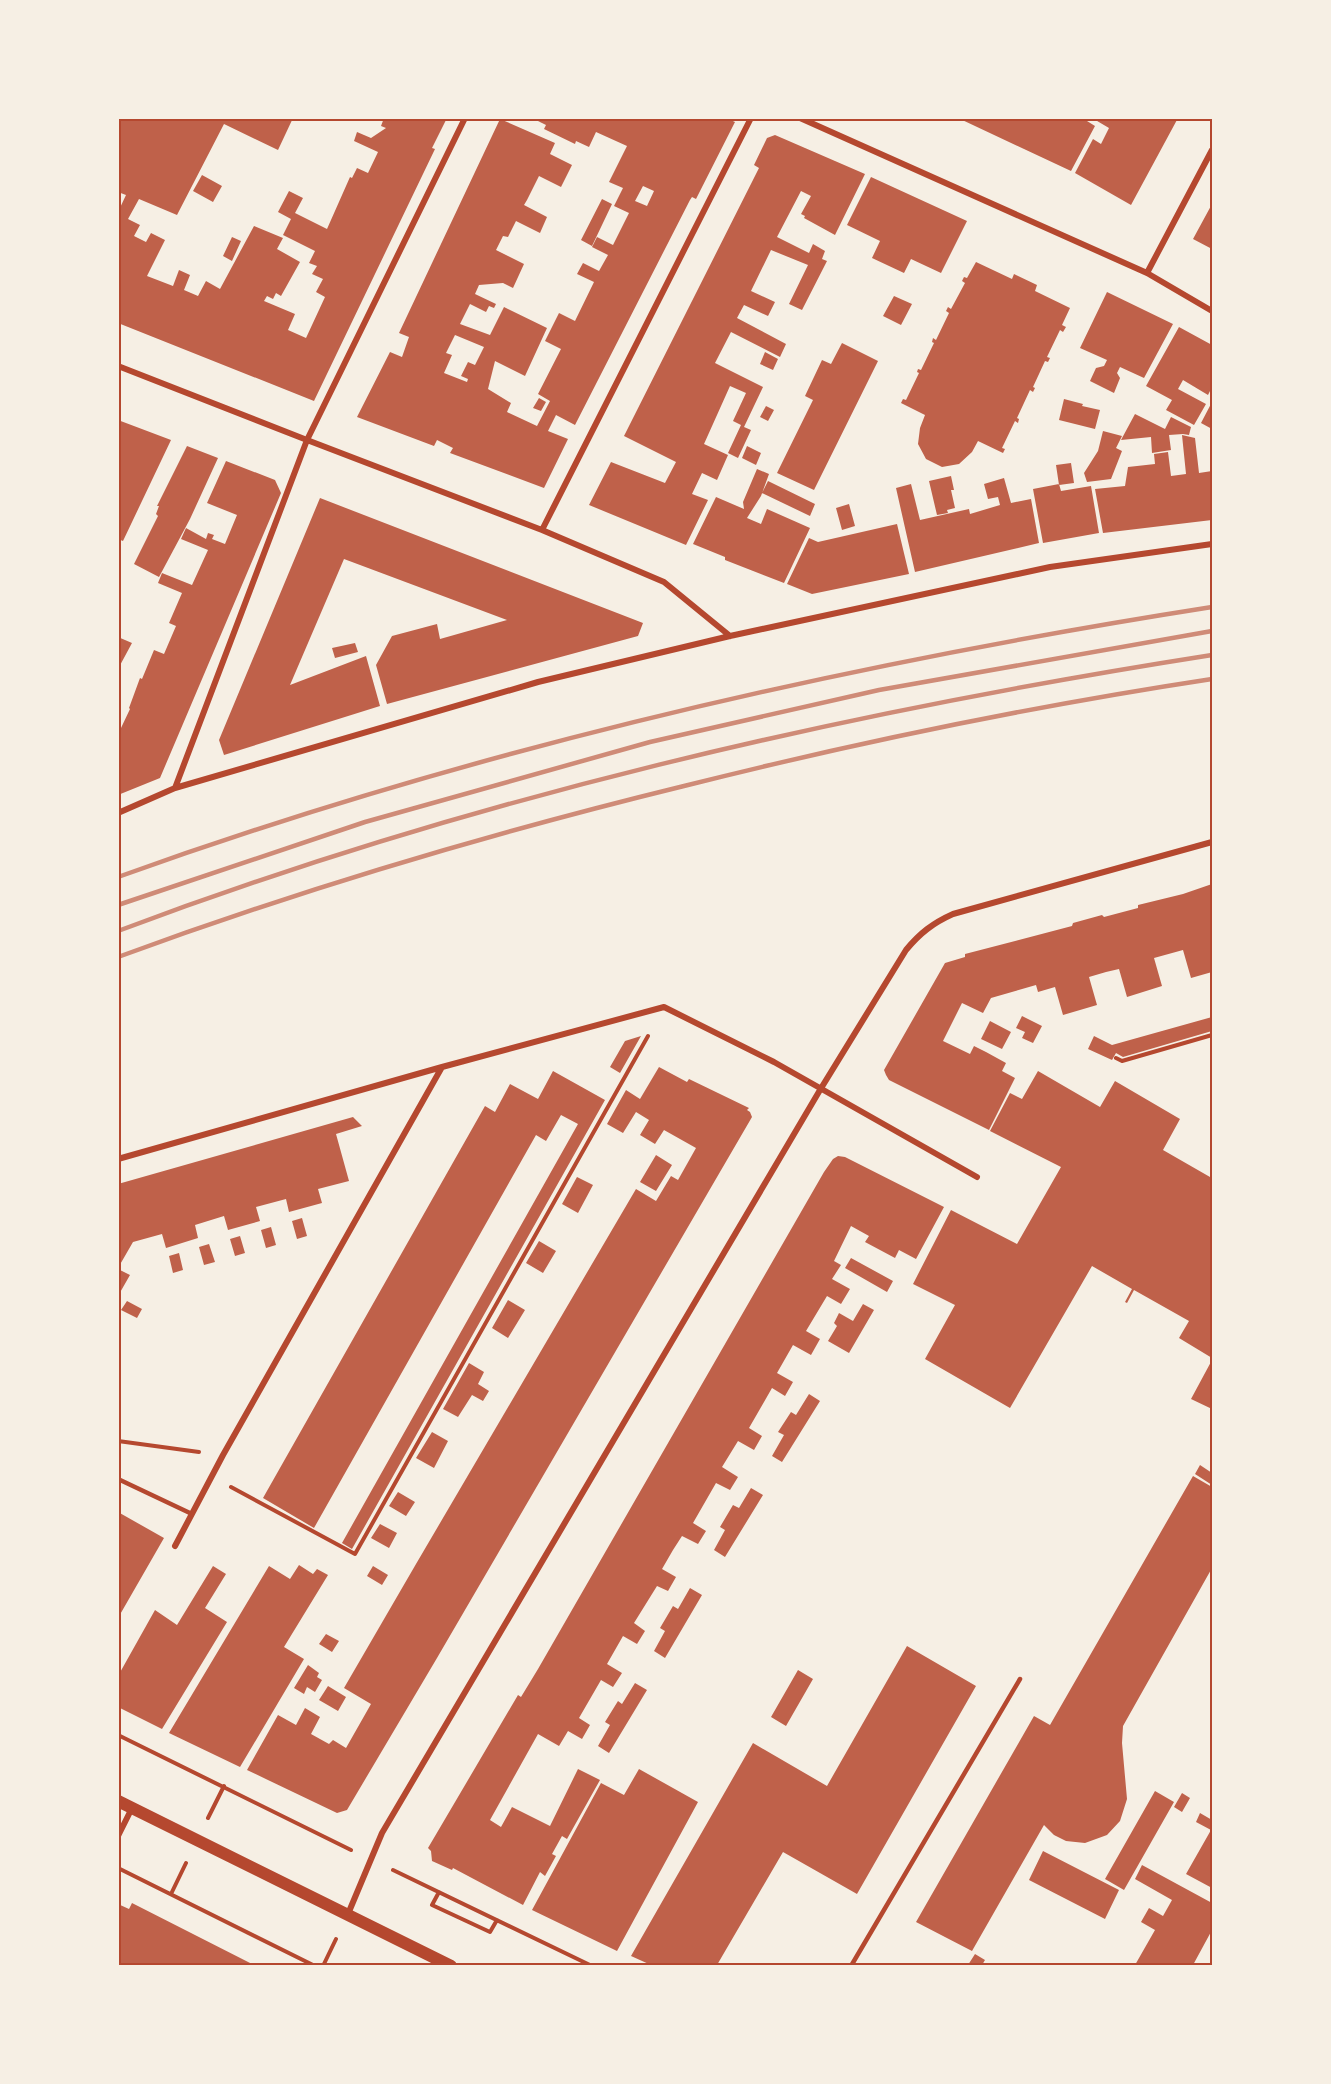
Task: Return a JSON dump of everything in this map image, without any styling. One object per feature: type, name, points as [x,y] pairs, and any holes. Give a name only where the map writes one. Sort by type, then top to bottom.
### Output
[{"type":"main road","points":[[118,1802],[451,1965]]},
{"type":"street","points":[[175,788],[307,440],[465,118]]},
{"type":"street","points":[[542,530],[751,118]]},
{"type":"street","points":[[800,118],[1147,273],[1212,311]]},
{"type":"street","points":[[1147,273],[1212,150]]},
{"type":"street","points":[[118,366],[542,530],[664,582],[730,636]]},
{"type":"street","points":[[118,813],[175,788],[538,682],[730,636],[1050,567],[1212,544]]},
{"type":"street","points":[[348,1914],[382,1833],[820,1090],[906,950],[928,928],[953,915],[1212,842]]},
{"type":"street","points":[[118,1159],[664,1007],[774,1062],[977,1178]]},
{"type":"street","points":[[175,1546],[442,1067]]},
{"type":"street","points":[[118,1836],[132,1808]]},
{"type":"lane","points":[[118,1479],[192,1514]]},
{"type":"lane","points":[[851,1965],[1020,1678]]},
{"type":"path","points":[[212,1477],[355,1554],[664,1007]]},
{"type":"path","points":[[1116,1058],[1122,1061],[1212,1035]]},
{"type":"path","points":[[118,1441],[224,1455]]},
{"type":"path","points":[[118,1868],[315,1965]]},
{"type":"path","points":[[439,1892],[432,1905],[490,1932],[497,1920]]},
{"type":"building","points":[[118,118],[186,118],[190,121],[192,118],[293,118],[278,150],[224,124],[177,215],[139,199],[128,219],[140,225],[134,236],[146,242],[151,233],[165,240],[147,276],[173,286],[179,270],[190,275],[184,290],[198,296],[206,281],[220,289],[254,226],[283,238],[277,249],[300,262],[281,296],[276,293],[273,299],[267,296],[264,301],[295,314],[288,330],[306,338],[325,297],[316,292],[323,279],[312,274],[317,266],[309,263],[315,251],[283,235],[291,219],[278,212],[289,191],[303,198],[295,213],[327,229],[350,177],[352,178],[357,168],[368,173],[378,152],[354,141],[357,132],[371,138],[386,128],[381,126],[384,118],[447,118],[432,148],[435,149],[314,401],[118,323],[118,212],[126,195],[118,192]]},
{"type":"building","points":[[532,118],[726,118],[735,122],[696,199],[692,197],[690,200],[575,425],[556,415],[548,431],[568,439],[544,488],[450,453],[453,448],[437,440],[434,446],[357,417],[390,352],[402,357],[409,337],[399,333],[500,119],[555,143],[550,154],[572,165],[561,187],[539,176],[524,205],[547,217],[540,233],[516,221],[508,237],[503,236],[496,250],[524,264],[513,288],[503,283],[479,285],[475,294],[496,304],[494,308],[489,306],[486,312],[470,304],[460,324],[490,335],[504,307],[547,328],[525,376],[495,361],[488,389],[511,403],[507,412],[537,426],[550,401],[538,394],[561,349],[545,341],[559,313],[575,321],[594,282],[577,274],[583,263],[599,271],[608,255],[592,247],[597,237],[613,245],[629,213],[614,206],[623,188],[609,182],[627,146],[596,132],[589,147],[576,141],[575,144],[544,129],[546,125]],"holes":[[[643,186],[654,191],[647,206],[635,201]],[[455,335],[484,347],[475,365],[468,362],[461,376],[468,379],[467,382],[444,373],[452,355],[446,353]]]},
{"type":"building","points":[[958,118],[1089,118],[1087,121],[1095,126],[1071,171]]},
{"type":"building","points":[[1092,118],[1178,118],[1131,205],[1075,173],[1093,139],[1101,144],[1109,128]]},
{"type":"building","points":[[775,135],[865,174],[835,235],[804,218],[805,216],[801,214],[811,196],[801,191],[777,237],[809,253],[813,244],[825,251],[822,259],[827,261],[802,310],[789,304],[808,265],[771,250],[751,291],[775,302],[768,316],[744,305],[737,318],[786,344],[780,357],[731,332],[715,363],[763,387],[744,427],[751,430],[738,458],[728,453],[741,425],[733,421],[746,393],[730,386],[704,444],[728,455],[717,480],[702,473],[692,494],[708,500],[686,545],[589,505],[611,462],[665,483],[676,462],[624,436],[759,168],[754,165],[767,138]]},
{"type":"building","points":[[202,175],[222,186],[213,202],[193,191]]},
{"type":"building","points":[[871,177],[967,221],[941,273],[911,259],[904,273],[872,258],[880,241],[847,225]]},
{"type":"building","points":[[602,199],[612,204],[592,246],[581,240]]},
{"type":"building","points":[[1212,204],[1212,249],[1193,239]]},
{"type":"building","points":[[232,237],[241,241],[232,261],[223,256]]},
{"type":"building","points":[[976,262],[1012,279],[1014,274],[1037,285],[1035,291],[1070,308],[1062,325],[1066,327],[1063,332],[1060,330],[1047,357],[1050,358],[1048,362],[1045,361],[1033,387],[1035,388],[1033,392],[1030,390],[1017,418],[1018,423],[1015,421],[1002,448],[1005,449],[1003,453],[978,441],[972,452],[959,464],[942,467],[926,459],[918,444],[920,428],[925,415],[901,403],[903,399],[906,400],[919,373],[918,369],[921,370],[934,343],[933,338],[936,340],[949,313],[946,311],[948,307],[951,309],[965,283],[962,281],[964,277],[967,278]]},
{"type":"building","points":[[1107,292],[1173,324],[1144,378],[1120,367],[1117,373],[1120,378],[1114,393],[1090,381],[1096,368],[1104,366],[1107,360],[1080,348]]},
{"type":"building","points":[[894,296],[912,304],[901,325],[883,316]]},
{"type":"building","points":[[1179,327],[1212,345],[1212,387],[1208,395],[1183,380],[1178,389],[1206,404],[1194,425],[1166,410],[1172,400],[1146,386]]},
{"type":"building","points":[[842,343],[878,361],[814,490],[777,473],[813,400],[805,396],[822,360],[831,364]]},
{"type":"building","points":[[765,352],[778,359],[773,370],[760,364]]},
{"type":"building","points":[[539,398],[546,402],[541,411],[533,408]]},
{"type":"building","points":[[1064,399],[1100,410],[1095,429],[1059,420]]},
{"type":"building","points":[[1212,402],[1212,429],[1201,423]]},
{"type":"building","points":[[766,406],[774,410],[768,421],[760,417]]},
{"type":"building","points":[[1135,414],[1165,429],[1171,417],[1191,427],[1189,435],[1169,435],[1171,450],[1152,453],[1151,437],[1121,440]]},
{"type":"building","points":[[118,420],[171,440],[123,541],[118,539]]},
{"type":"building","points":[[1103,431],[1122,436],[1116,448],[1122,451],[1111,479],[1087,482],[1084,473],[1098,451]]},
{"type":"building","points":[[1182,435],[1195,438],[1199,473],[1212,471],[1212,520],[1103,533],[1095,489],[1125,486],[1128,467],[1155,464],[1154,454],[1168,452],[1171,476],[1186,474]]},
{"type":"building","points":[[187,446],[218,458],[190,519],[159,577],[134,564],[158,516],[156,514],[159,506],[157,506]]},
{"type":"building","points":[[747,446],[761,453],[756,465],[742,458]]},
{"type":"building","points":[[226,461],[275,480],[281,493],[160,778],[118,795],[118,729],[121,728],[130,709],[140,678],[142,679],[154,650],[164,654],[176,626],[169,623],[182,593],[158,583],[162,573],[192,585],[208,550],[181,539],[186,528],[206,539],[208,533],[214,535],[212,539],[225,544],[237,515],[207,503]]},
{"type":"building","points":[[1071,463],[1074,483],[1059,485],[1056,465]]},
{"type":"building","points":[[757,469],[769,474],[761,496],[747,518],[761,524],[767,509],[810,528],[784,583],[725,560],[725,557],[693,544],[716,497],[744,509],[743,502]]},
{"type":"building","points":[[951,476],[955,508],[947,510],[948,513],[937,515],[929,481]]},
{"type":"building","points":[[1004,478],[1011,503],[1031,499],[1039,543],[915,572],[896,488],[911,484],[920,520],[969,509],[970,514],[1000,505],[998,497],[988,499],[984,484]]},
{"type":"building","points":[[768,481],[815,504],[810,516],[762,493]]},
{"type":"building","points":[[1059,484],[1061,491],[1091,486],[1099,533],[1043,543],[1033,489]]},
{"type":"building","points":[[320,498],[643,623],[638,636],[387,704],[376,665],[392,636],[437,624],[440,639],[507,620],[344,559],[290,685],[366,656],[380,706],[224,755],[219,740]]},
{"type":"building","points":[[849,504],[855,526],[842,530],[836,508]]},
{"type":"building","points":[[897,524],[909,574],[812,594],[787,584],[809,538],[818,542]]},
{"type":"building","points":[[118,637],[132,643],[118,669]]},
{"type":"building","points":[[355,643],[358,652],[335,658],[332,648]]},
{"type":"building","points":[[1212,884],[1212,972],[1191,978],[1183,950],[1154,958],[1162,986],[1127,997],[1119,969],[1106,972],[1089,977],[1097,1005],[1063,1015],[1055,987],[1038,992],[1036,985],[991,998],[983,1013],[962,1003],[943,1041],[970,1054],[974,1046],[986,1052],[1006,1063],[1002,1071],[1015,1078],[989,1130],[889,1080],[886,1075],[884,1070],[945,963],[965,957],[965,954],[1072,926],[1073,923],[1102,915],[1104,917],[1138,908],[1138,905]]},
{"type":"building","points":[[1022,1016],[1042,1026],[1033,1043],[1022,1038],[1025,1032],[1016,1028]]},
{"type":"building","points":[[1212,1017],[1212,1031],[1123,1057],[1116,1053],[1112,1060],[1088,1049],[1094,1036],[1112,1045]]},
{"type":"building","points":[[990,1021],[1011,1032],[1002,1049],[981,1039]]},
{"type":"building","points":[[641,1036],[620,1073],[610,1067],[625,1041]]},
{"type":"building","points":[[659,1067],[687,1082],[689,1079],[749,1108],[747,1110],[752,1117],[437,1658],[347,1810],[337,1813],[247,1770],[278,1715],[296,1725],[305,1708],[320,1717],[311,1734],[329,1744],[333,1740],[346,1748],[371,1704],[344,1688],[416,1564],[636,1189],[656,1201],[671,1176],[678,1180],[696,1148],[664,1130],[655,1144],[640,1135],[649,1120],[636,1112],[623,1133],[607,1124],[626,1090],[640,1099]]},
{"type":"building","points":[[553,1071],[605,1100],[352,1549],[342,1543],[578,1124],[561,1115],[546,1141],[536,1135],[314,1528],[263,1498],[485,1106],[495,1112],[510,1084],[538,1099]]},
{"type":"building","points":[[1038,1071],[1100,1107],[1115,1081],[1180,1119],[1163,1150],[1210,1177],[1212,1172],[1212,1358],[1179,1338],[1189,1321],[1134,1290],[1127,1303],[1125,1302],[1132,1289],[1092,1266],[1010,1408],[925,1359],[955,1305],[913,1284],[951,1210],[1017,1244],[1061,1167],[990,1131],[1010,1093],[1022,1099]]},
{"type":"building","points":[[353,1117],[362,1126],[336,1134],[349,1181],[318,1189],[322,1203],[289,1212],[286,1199],[256,1207],[260,1221],[228,1230],[224,1216],[195,1225],[198,1238],[166,1248],[162,1234],[133,1242],[118,1268],[118,1184]]},
{"type":"building","points":[[656,1155],[672,1165],[656,1191],[640,1182]]},
{"type":"building","points":[[838,1156],[845,1157],[944,1207],[916,1259],[899,1250],[895,1258],[865,1242],[869,1236],[851,1226],[834,1261],[841,1265],[832,1279],[850,1289],[841,1304],[827,1296],[806,1331],[820,1339],[811,1355],[793,1345],[777,1373],[793,1382],[785,1396],[772,1388],[749,1428],[762,1436],[754,1450],[738,1441],[722,1467],[738,1477],[730,1490],[716,1483],[693,1523],[706,1531],[698,1544],[682,1536],[673,1550],[662,1569],[676,1577],[668,1591],[657,1586],[634,1623],[645,1631],[637,1644],[623,1636],[607,1664],[622,1673],[613,1687],[601,1680],[579,1718],[590,1725],[582,1739],[568,1731],[559,1746],[538,1734],[490,1820],[501,1827],[512,1807],[550,1826],[578,1769],[600,1780],[567,1839],[562,1836],[552,1854],[556,1856],[545,1876],[540,1872],[523,1905],[453,1868],[452,1870],[432,1861],[431,1851],[428,1848],[518,1695],[521,1697],[538,1669],[824,1172]]},
{"type":"building","points":[[577,1177],[593,1185],[578,1213],[562,1204]]},
{"type":"building","points":[[302,1218],[307,1236],[297,1239],[292,1221]]},
{"type":"building","points":[[271,1227],[276,1245],[266,1248],[261,1230]]},
{"type":"building","points":[[240,1236],[245,1253],[235,1256],[230,1239]]},
{"type":"building","points":[[539,1241],[556,1251],[543,1273],[526,1263]]},
{"type":"building","points":[[209,1244],[215,1262],[204,1265],[199,1247]]},
{"type":"building","points":[[179,1253],[183,1270],[173,1273],[169,1256]]},
{"type":"building","points":[[851,1258],[893,1281],[887,1292],[845,1268]]},
{"type":"building","points":[[118,1269],[130,1275],[118,1296]]},
{"type":"building","points":[[508,1300],[525,1310],[508,1338],[492,1328]]},
{"type":"building","points":[[127,1301],[142,1309],[137,1318],[121,1310]]},
{"type":"building","points":[[863,1304],[874,1310],[849,1353],[828,1341],[837,1326],[834,1323],[839,1313],[853,1321]]},
{"type":"building","points":[[1212,1360],[1212,1409],[1191,1399]]},
{"type":"building","points":[[469,1363],[484,1372],[478,1384],[489,1391],[483,1401],[472,1395],[458,1417],[443,1409]]},
{"type":"building","points":[[809,1394],[820,1401],[782,1462],[772,1456],[784,1435],[778,1432],[791,1412],[796,1415]]},
{"type":"building","points":[[432,1432],[448,1441],[434,1468],[416,1458]]},
{"type":"building","points":[[1200,1465],[1212,1473],[1212,1485],[1195,1474]]},
{"type":"building","points":[[1193,1476],[1212,1487],[1212,1568],[1123,1726],[1122,1743],[1127,1799],[1120,1821],[1107,1835],[1085,1843],[1066,1841],[1054,1835],[1044,1825],[972,1951],[916,1922],[1034,1716],[1050,1725]]},
{"type":"building","points":[[751,1488],[763,1495],[725,1557],[714,1550],[725,1530],[720,1527],[733,1505],[739,1508]]},
{"type":"building","points":[[398,1492],[415,1502],[406,1516],[389,1506]]},
{"type":"building","points":[[118,1512],[164,1538],[118,1618]]},
{"type":"building","points":[[380,1524],[397,1533],[389,1548],[371,1538]]},
{"type":"building","points":[[299,1565],[313,1574],[317,1569],[328,1575],[284,1647],[304,1659],[240,1767],[169,1733],[269,1566],[290,1579]]},
{"type":"building","points":[[213,1566],[226,1574],[205,1608],[227,1622],[162,1729],[118,1707],[118,1676],[155,1610],[177,1625]]},
{"type":"building","points":[[373,1566],[388,1575],[382,1585],[367,1576]]},
{"type":"building","points":[[690,1588],[702,1595],[665,1658],[654,1651],[665,1631],[660,1628],[673,1606],[678,1609]]},
{"type":"building","points":[[326,1634],[339,1641],[332,1652],[319,1644]]},
{"type":"building","points":[[907,1646],[976,1686],[857,1894],[783,1852],[717,1965],[651,1965],[631,1956],[753,1743],[827,1786]]},
{"type":"building","points":[[308,1665],[319,1673],[317,1677],[322,1680],[315,1692],[307,1687],[304,1694],[294,1688]]},
{"type":"building","points":[[798,1670],[813,1679],[786,1726],[771,1717]]},
{"type":"building","points":[[635,1683],[647,1690],[609,1753],[598,1746],[610,1725],[605,1722],[618,1701],[622,1704]]},
{"type":"building","points":[[328,1686],[346,1697],[338,1711],[319,1700]]},
{"type":"building","points":[[639,1769],[698,1802],[617,1951],[532,1910],[601,1783],[624,1795]]},
{"type":"building","points":[[1155,1791],[1174,1802],[1124,1890],[1105,1879]]},
{"type":"building","points":[[1182,1793],[1190,1798],[1182,1812],[1174,1807]]},
{"type":"building","points":[[1200,1813],[1212,1820],[1212,1888],[1186,1874],[1211,1830],[1196,1822]]},
{"type":"building","points":[[1043,1851],[1119,1890],[1105,1919],[1029,1880]]},
{"type":"building","points":[[1142,1865],[1212,1903],[1212,1930],[1193,1965],[1135,1965],[1155,1930],[1141,1922],[1149,1908],[1163,1916],[1172,1900],[1135,1879]]},
{"type":"building","points":[[132,1903],[254,1965],[118,1965],[118,1904],[129,1909]]},
{"type":"building","points":[[975,1954],[985,1960],[982,1965],[968,1965]]},
{"type":"railway","points":[[118,877],[252,831],[387,789],[659,716],[796,684],[934,656],[1212,607]]},
{"type":"railway","points":[[118,905],[365,822],[650,742],[879,690],[1212,631]]},
{"type":"railway","points":[[118,931],[251,883],[386,840],[658,765],[934,704],[1212,655]]},
{"type":"railway","points":[[118,957],[328,885],[612,804],[750,770],[947,726],[1212,679]]}]
